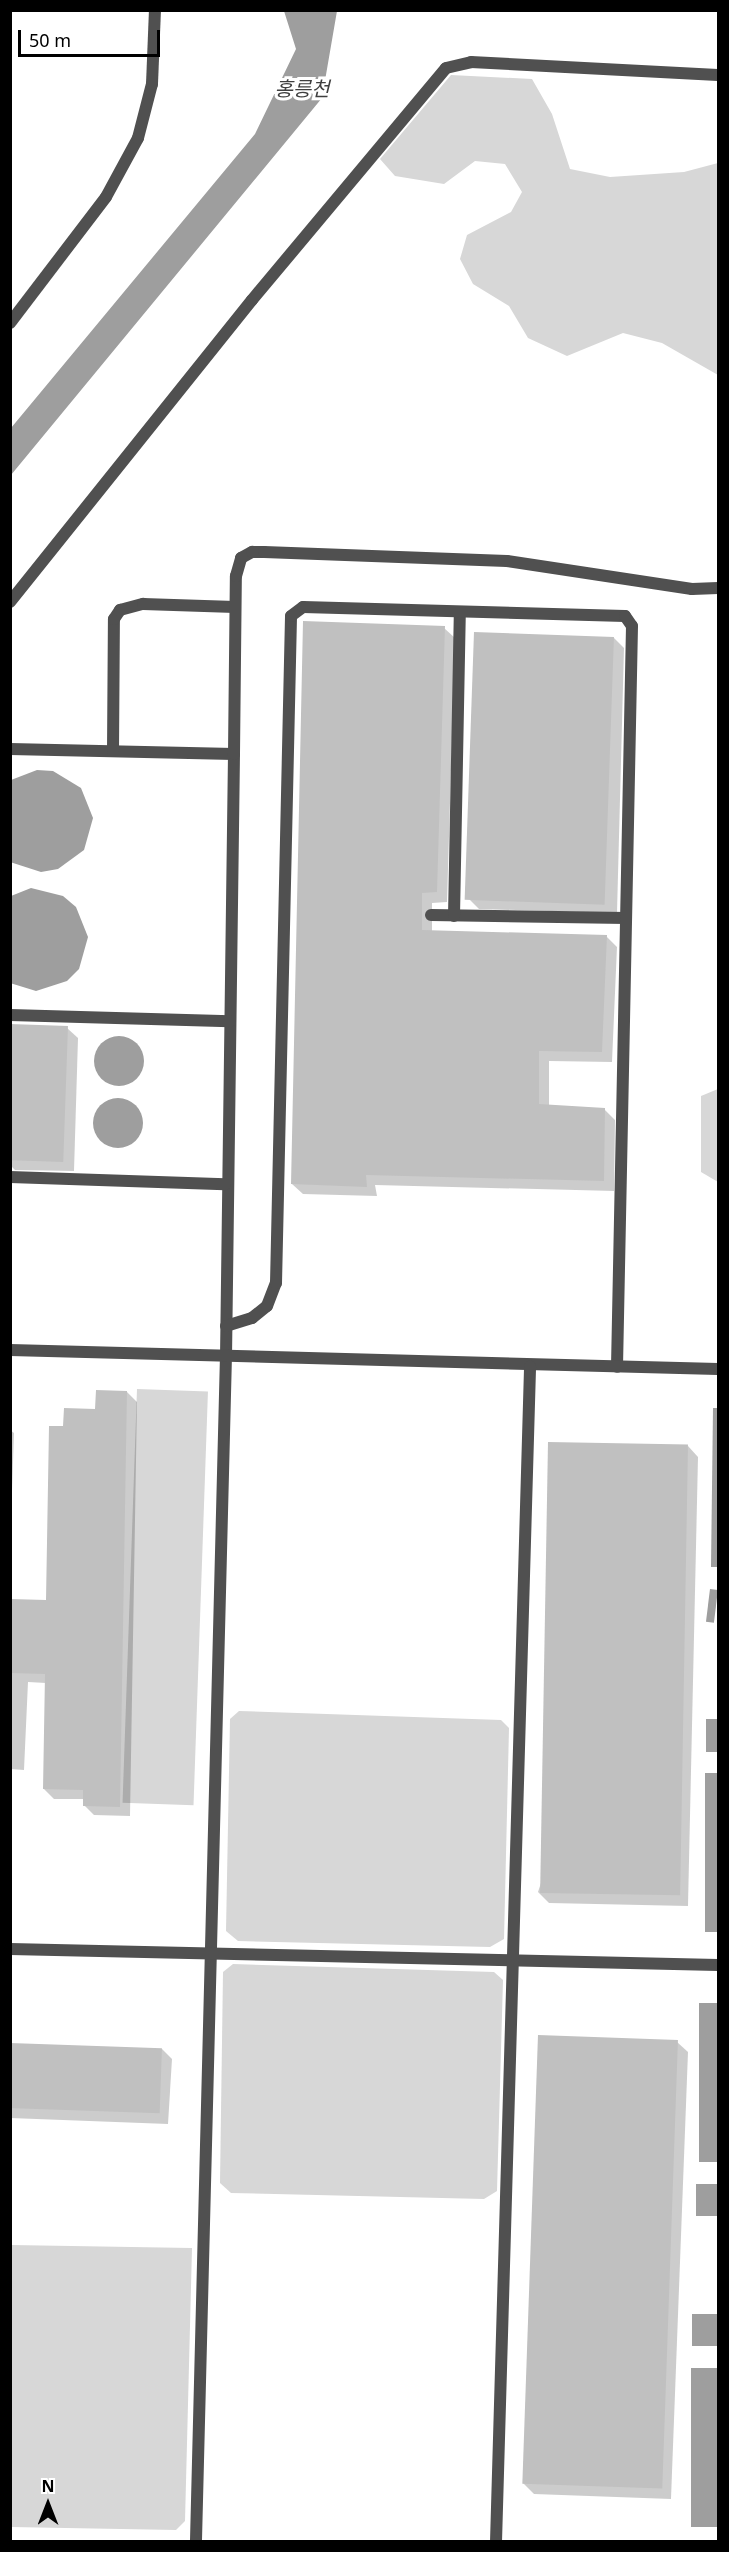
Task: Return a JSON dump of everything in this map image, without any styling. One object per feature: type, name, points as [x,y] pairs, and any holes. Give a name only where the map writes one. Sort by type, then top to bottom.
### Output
[{"type":"street","points":[[10,323],[106,197],[138,138],[152,84],[155,10]]},
{"type":"street","points":[[10,602],[252,300],[446,68],[471,62],[718,75]]},
{"type":"street","points":[[196,2541],[226,1355],[225,1184],[230,1021],[235,608],[241,558],[252,552],[264,552],[507,561],[692,589],[718,588]]},
{"type":"street","points":[[113,752],[114,619],[120,610],[143,604],[235,608]]},
{"type":"street","points":[[226,1326],[252,1318],[267,1306],[276,1283],[291,616],[303,607],[625,616],[632,626],[617,1367]]},
{"type":"street","points":[[454,916],[460,612]]},
{"type":"street","points":[[10,749],[234,754]]},
{"type":"street","points":[[431,915],[626,918]]},
{"type":"street","points":[[10,1015],[230,1021]]},
{"type":"street","points":[[10,1177],[225,1184]]},
{"type":"street","points":[[10,1350],[530,1366],[718,1369]]},
{"type":"street","points":[[496,2541],[530,1366]]},
{"type":"street","points":[[10,1949],[718,1965]]},
{"type":"shaded area","points":[[451,75],[532,79],[552,114],[570,169],[610,177],[684,172],[718,163],[718,375],[662,343],[623,333],[567,356],[528,338],[509,306],[473,284],[460,259],[467,235],[511,212],[522,192],[505,164],[475,161],[444,184],[395,176],[380,159]]},
{"type":"shaded area","points":[[718,1089],[718,1182],[701,1172],[701,1096]]},
{"type":"shaded area","points":[[137,1389],[208,1391],[194,1805],[123,1803]]},
{"type":"shaded area","points":[[239,1711],[501,1720],[509,1728],[504,1939],[490,1947],[238,1941],[226,1931],[230,1719]]},
{"type":"shaded area","points":[[233,1964],[494,1972],[503,1980],[497,2191],[484,2199],[231,2193],[220,2183],[223,1972]]},
{"type":"shaded area","points":[[11,2245],[192,2248],[185,2521],[176,2530],[11,2527]]},
{"type":"water","name":"홍릉천","points":[[284,11],[337,11],[322,98],[11,475],[11,428],[255,134],[296,49]]},
{"type":"water","points":[[37,770],[53,771],[81,788],[93,818],[84,850],[58,869],[41,872],[10,862],[11,780]]},
{"type":"water","points":[[31,888],[63,896],[76,907],[88,937],[79,969],[67,981],[36,991],[10,983],[11,896]]},
{"type":"water","points":[[114,1036],[124,1036],[137,1043],[144,1056],[144,1066],[137,1079],[124,1086],[114,1086],[105,1082],[98,1075],[94,1066],[94,1056],[98,1047],[105,1040]]},
{"type":"water","points":[[113,1098],[123,1098],[136,1105],[143,1118],[143,1128],[136,1141],[123,1148],[113,1148],[104,1144],[97,1137],[93,1128],[93,1118],[97,1109],[104,1102]]},
{"type":"water","points":[[713,1408],[718,1408],[718,1567],[711,1567]]},
{"type":"water","points":[[710,1589],[718,1590],[714,1623],[706,1622]]},
{"type":"water","points":[[706,1719],[718,1719],[718,1752],[706,1752]]},
{"type":"water","points":[[705,1773],[718,1773],[718,1932],[705,1932]]},
{"type":"water","points":[[699,2003],[718,2003],[718,2162],[699,2162]]},
{"type":"water","points":[[696,2184],[718,2184],[718,2216],[696,2216]]},
{"type":"water","points":[[692,2314],[718,2314],[718,2346],[692,2346]]},
{"type":"water","points":[[691,2368],[718,2368],[718,2527],[691,2527]]},
{"type":"building","points":[[303,621],[445,626],[437,892],[422,893],[422,930],[607,935],[602,1052],[539,1051],[539,1104],[605,1108],[604,1181],[366,1175],[367,1187],[291,1184]]},
{"type":"building","points":[[474,632],[614,637],[605,905],[465,900]]},
{"type":"building","points":[[10,1024],[68,1026],[63,1162],[10,1160]]},
{"type":"building","points":[[96,1390],[127,1391],[120,1807],[83,1806],[83,1790],[43,1789],[45,1674],[10,1673],[10,1599],[46,1600],[49,1426],[63,1426],[64,1408],[95,1409]]},
{"type":"building","points":[[548,1442],[688,1444],[680,1895],[540,1893]]},
{"type":"building","points":[[538,2035],[678,2040],[662,2489],[522,2484]]},
{"type":"building","points":[[10,2043],[162,2048],[160,2113],[10,2108]]}]
